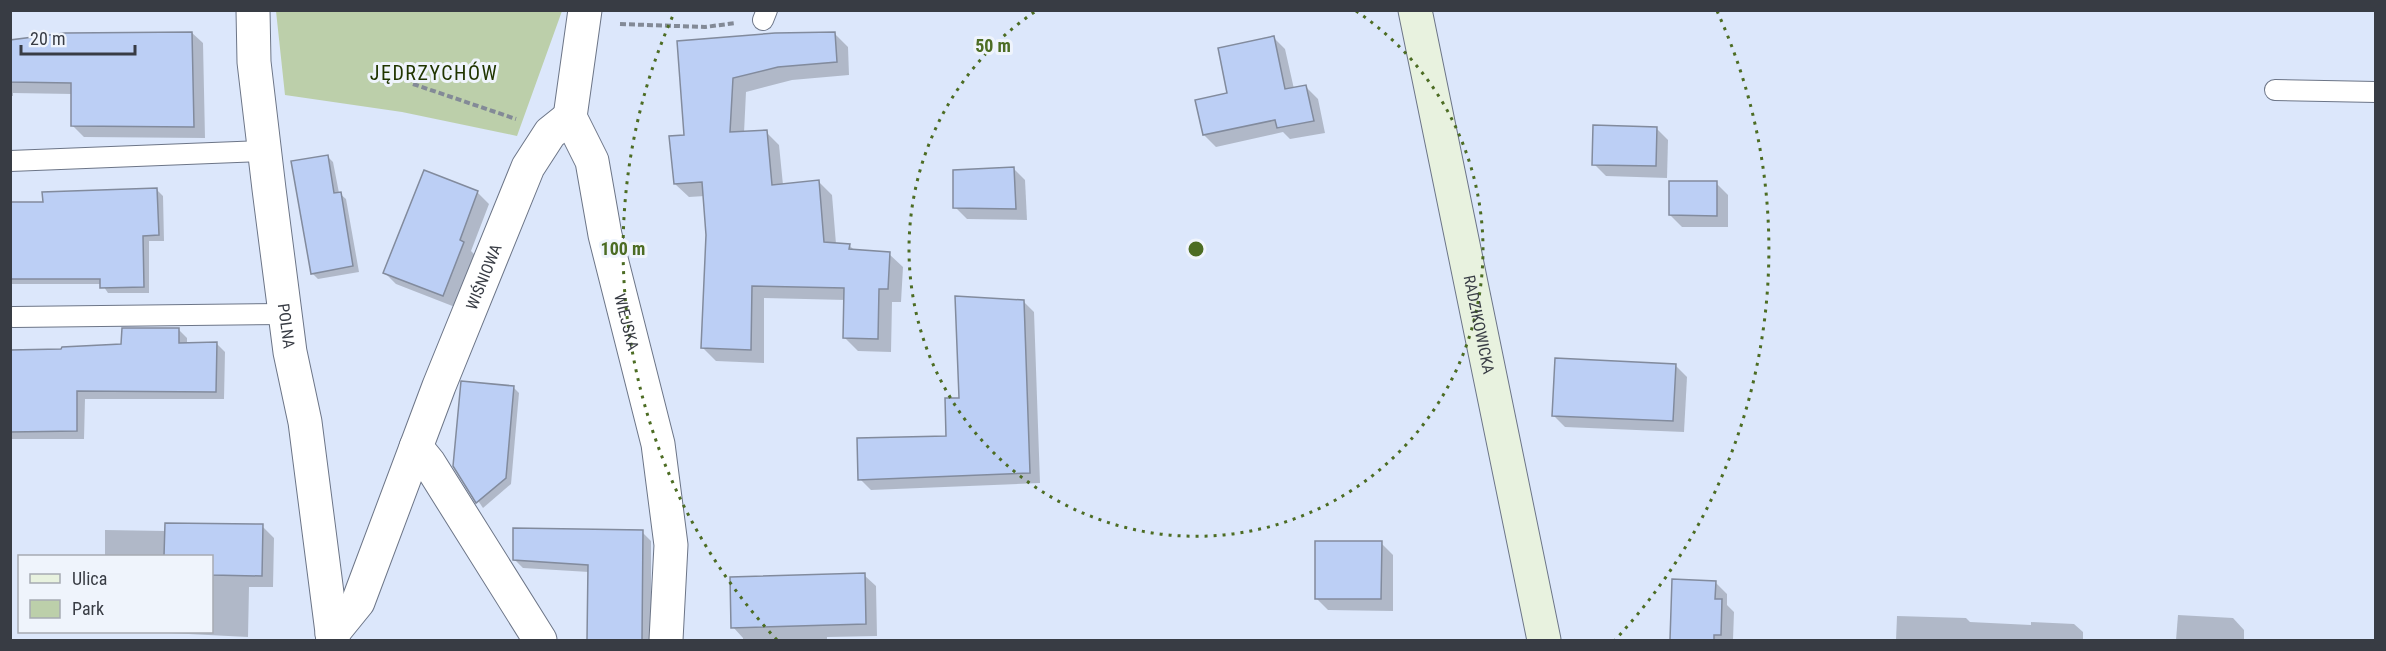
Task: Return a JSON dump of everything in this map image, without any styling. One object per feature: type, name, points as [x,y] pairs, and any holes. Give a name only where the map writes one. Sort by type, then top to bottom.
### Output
[{"type":"street","name":"POLNA","points":[[253,10],[254,62],[264,151],[290,352],[305,422],[332,637]]},
{"type":"street","name":"RADZIKOWICKA","points":[[1415,10],[1544,640]]},
{"type":"street","points":[[560,125],[585,17]]},
{"type":"street","name":"WIŚNIOWA","points":[[332,637],[358,602],[416,447],[528,167],[560,125]]},
{"type":"street","name":"WIEJSKA","points":[[560,125],[592,161],[605,236],[658,444],[671,545],[666,640]]},
{"type":"street","points":[[416,447],[429,463],[540,640]]},
{"type":"lane","points":[[2275,90],[2376,92]]},
{"type":"lane","points":[[10,161],[264,151]]},
{"type":"lane","points":[[13,317],[285,314]]},
{"type":"path","points":[[585,17],[705,27],[765,15]]},
{"type":"path","points":[[413,84],[499,111],[560,125]]},
{"type":"green space","points":[[276,10],[562,11],[517,136],[402,112],[285,95]]},
{"type":"building","points":[[192,32],[194,127],[71,126],[71,83],[10,82],[10,40],[65,33]]},
{"type":"building","points":[[835,32],[837,62],[778,67],[733,78],[730,132],[767,130],[772,185],[819,180],[824,242],[850,244],[849,249],[890,252],[888,289],[879,289],[878,339],[843,338],[844,288],[752,286],[751,350],[701,348],[706,235],[702,182],[674,184],[669,136],[684,135],[677,41],[775,33]]},
{"type":"building","points":[[1274,36],[1285,89],[1306,85],[1314,121],[1277,128],[1275,120],[1203,135],[1195,100],[1227,93],[1218,48]]},
{"type":"building","points":[[1593,125],[1657,127],[1656,166],[1592,165]]},
{"type":"building","points":[[328,155],[334,193],[341,192],[353,266],[311,274],[291,161]]},
{"type":"building","points":[[1014,167],[1016,209],[953,208],[953,170]]},
{"type":"building","points":[[424,170],[478,191],[460,240],[464,242],[443,296],[383,273]]},
{"type":"building","points":[[1669,181],[1717,181],[1717,216],[1669,215]]},
{"type":"building","points":[[157,188],[159,235],[143,236],[144,287],[100,288],[100,279],[10,279],[10,202],[43,202],[42,192]]},
{"type":"building","points":[[955,296],[1024,300],[1030,473],[858,480],[857,438],[946,436],[945,398],[959,398]]},
{"type":"building","points":[[122,328],[179,328],[179,343],[217,342],[216,392],[77,391],[77,431],[10,432],[10,350],[121,344]]},
{"type":"building","points":[[1555,358],[1676,364],[1673,421],[1552,416]]},
{"type":"building","points":[[461,381],[514,386],[506,478],[476,503],[453,466]]},
{"type":"building","points":[[165,523],[263,524],[262,576],[213,575],[213,555],[164,555]]},
{"type":"building","points":[[513,528],[643,530],[642,640],[587,640],[588,565],[513,560]]},
{"type":"building","points":[[1315,541],[1382,541],[1381,599],[1315,599]]},
{"type":"building","points":[[865,573],[866,624],[731,628],[730,577]]},
{"type":"building","points":[[1672,579],[1716,581],[1715,599],[1722,599],[1721,635],[1714,635],[1714,640],[1670,640]]},
{"type":"district","name":"JĘDRZYCHÓW","points":[[434,73]]}]
